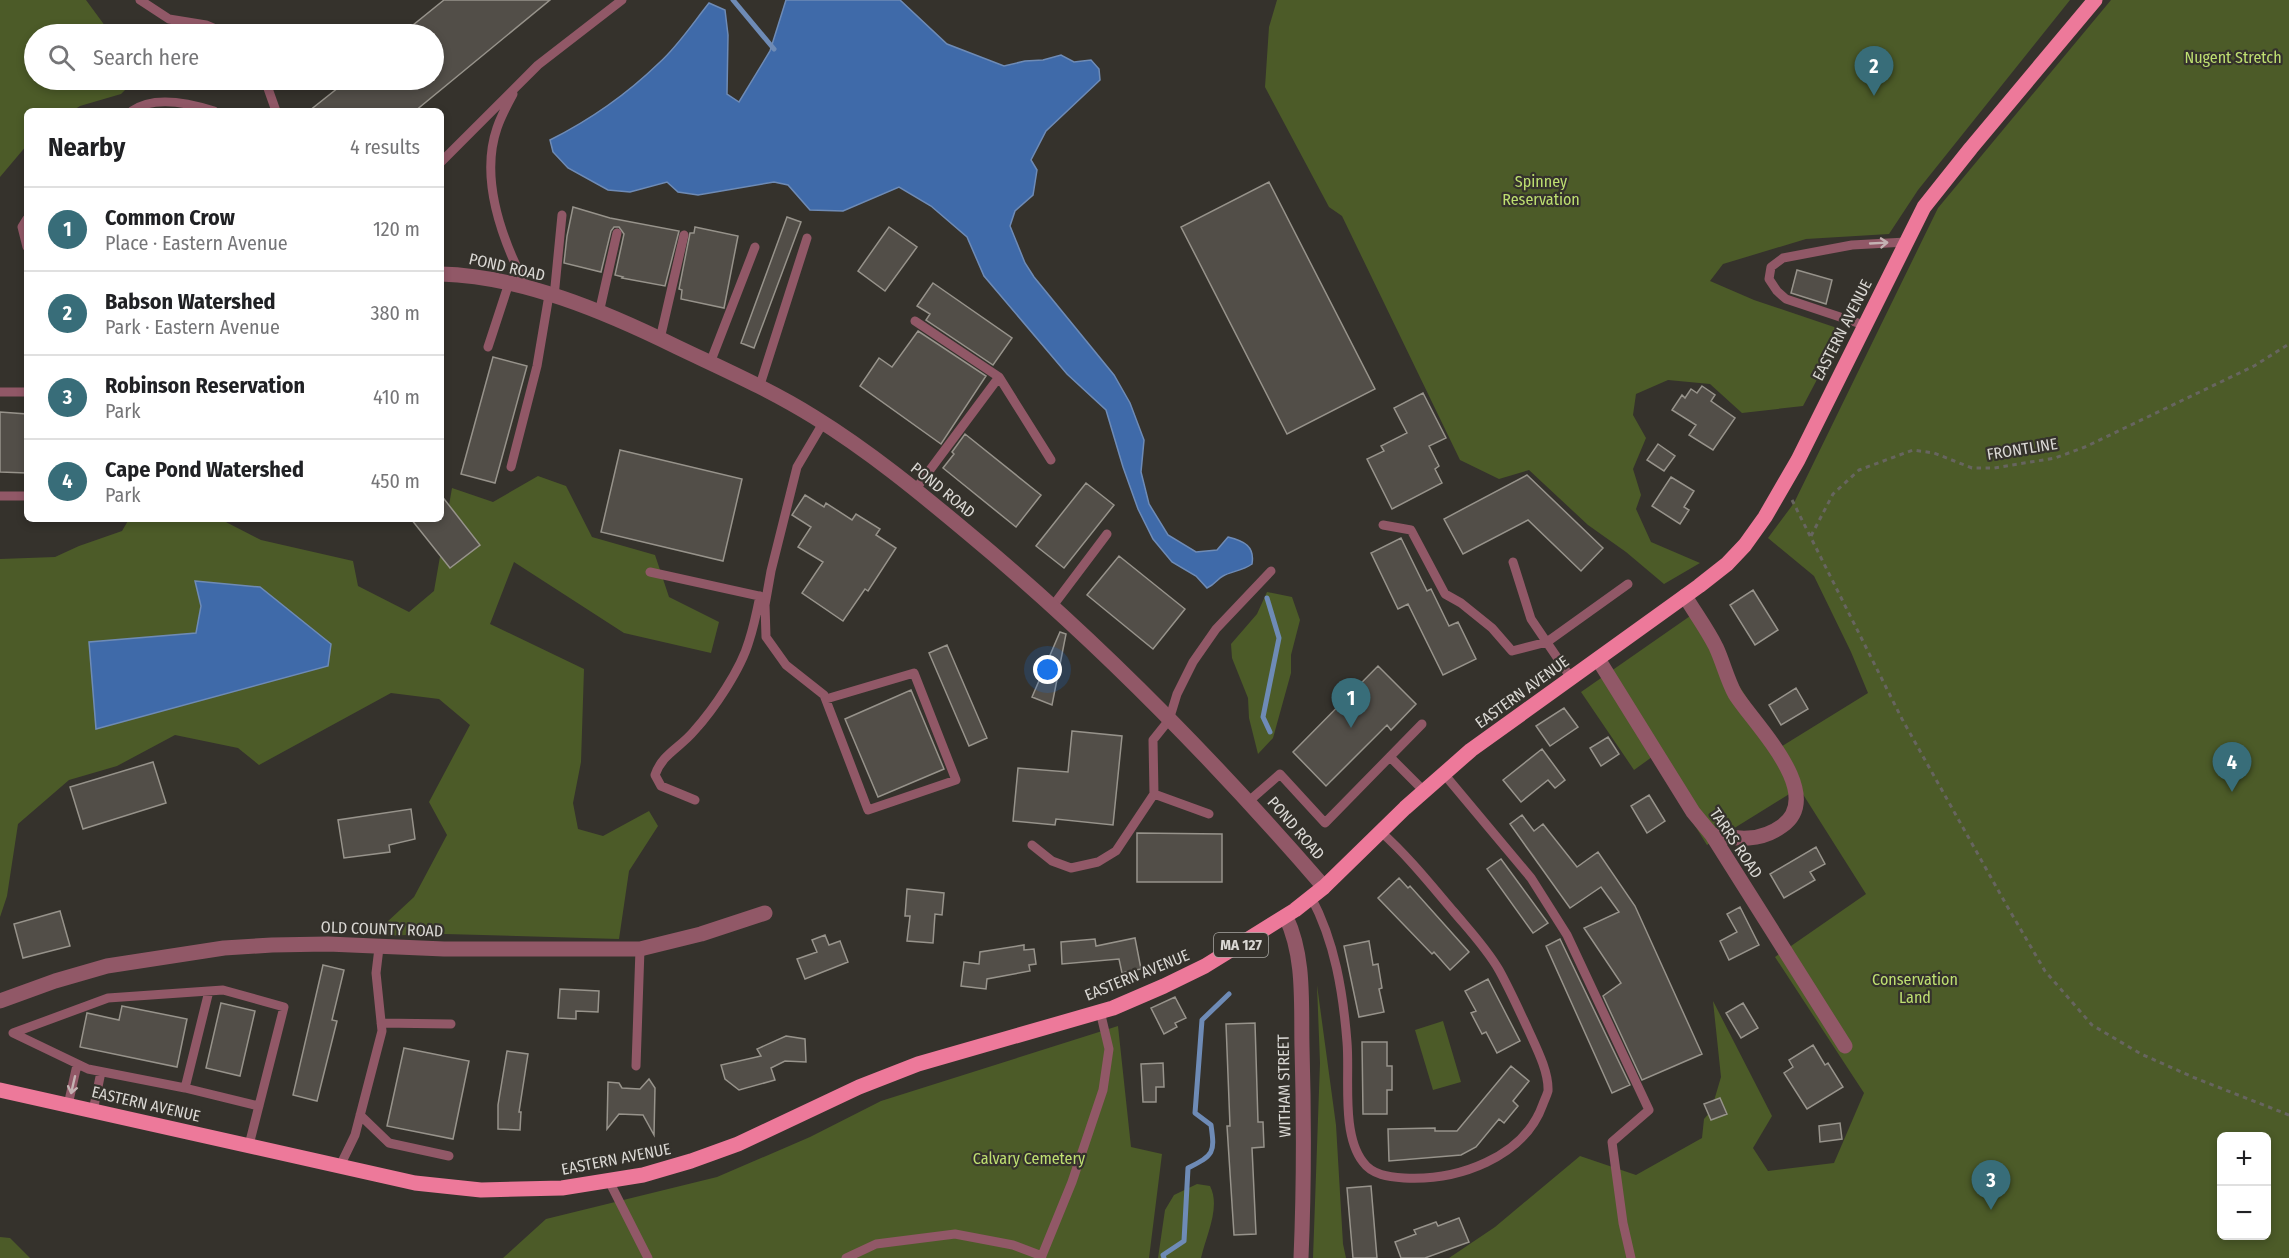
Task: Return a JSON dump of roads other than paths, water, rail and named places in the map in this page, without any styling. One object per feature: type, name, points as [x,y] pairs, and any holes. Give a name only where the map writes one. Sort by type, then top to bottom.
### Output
[{"type":"main road","name":"EASTERN AVENUE","points":[[0,1090],[415,1183],[481,1190],[562,1188],[652,1172],[719,1151],[859,1087],[918,1064],[1100,1011],[1164,986],[1205,966],[1286,917],[1324,887],[1424,791],[1471,750],[1686,596],[1727,564],[1745,545],[1765,518],[1784,484],[1924,207],[2096,0]]},
{"type":"street","name":"POND ROAD","points":[[444,274],[497,280],[527,288],[599,313],[660,339],[823,423],[887,467],[1004,562],[1052,607],[1249,801],[1324,887]]},
{"type":"street","points":[[1686,596],[1717,649],[1735,693],[1787,766],[1794,786],[1796,807],[1788,822],[1774,832],[1756,839],[1712,835]]},
{"type":"street","name":"TARRS ROAD","points":[[1598,659],[1693,812],[1712,835],[1845,1046]]},
{"type":"street","name":"OLD COUNTY ROAD","points":[[0,1001],[107,966],[179,954],[272,945],[328,944],[379,948],[548,951],[640,949],[701,934],[765,913]]},
{"type":"street","name":"WITHAM STREET","points":[[1286,917],[1294,934],[1300,974],[1303,1080],[1301,1258]]},
{"type":"lane","points":[[140,0],[169,20],[199,24]]},
{"type":"lane","points":[[444,159],[538,65],[622,0]]},
{"type":"lane","points":[[515,88],[496,129],[490,172],[497,215],[513,262],[527,288]]},
{"type":"lane","points":[[269,90],[275,108]]},
{"type":"lane","points":[[136,108],[157,102],[192,104],[205,108]]},
{"type":"lane","points":[[511,467],[537,366],[551,296],[562,215]]},
{"type":"lane","points":[[599,313],[617,233]]},
{"type":"lane","points":[[660,339],[684,235]]},
{"type":"lane","points":[[759,388],[807,238]]},
{"type":"lane","points":[[1864,325],[1786,299],[1769,279],[1771,267],[1783,258],[1852,245],[1906,242]]},
{"type":"lane","points":[[710,363],[755,247]]},
{"type":"lane","points":[[488,347],[509,284]]},
{"type":"lane","points":[[915,321],[999,377],[1051,460]]},
{"type":"lane","points":[[915,490],[999,377]]},
{"type":"lane","points":[[0,392],[24,392]]},
{"type":"lane","points":[[695,800],[661,786],[655,775],[668,753],[693,733],[721,697],[749,643],[771,571],[797,467],[823,423]]},
{"type":"lane","points":[[0,496],[24,496]]},
{"type":"lane","points":[[1383,525],[1411,530],[1444,594],[1461,603],[1492,628],[1512,651],[1547,642],[1628,584]]},
{"type":"lane","points":[[1052,607],[1107,534]]},
{"type":"lane","points":[[1513,562],[1531,619],[1571,678]]},
{"type":"lane","points":[[650,572],[763,597]]},
{"type":"lane","points":[[1032,845],[1052,861],[1071,868],[1098,862],[1116,851],[1154,794],[1153,740],[1169,720],[1177,694],[1193,662],[1216,628],[1271,572]]},
{"type":"lane","points":[[763,597],[766,637],[786,665],[824,695],[868,810],[956,780],[914,672],[826,699]]},
{"type":"lane","points":[[1249,801],[1280,774],[1325,823],[1422,724]]},
{"type":"lane","points":[[1391,758],[1424,791]]},
{"type":"lane","points":[[1444,774],[1531,878],[1567,935],[1649,1110],[1612,1142],[1623,1223],[1631,1258]]},
{"type":"lane","points":[[1154,794],[1209,814]]},
{"type":"lane","points":[[1311,897],[1332,948],[1340,984],[1348,1043],[1347,1102],[1353,1139],[1362,1161],[1372,1171],[1393,1177],[1420,1179],[1469,1170],[1490,1161],[1529,1130],[1539,1115],[1548,1091],[1542,1058],[1498,969],[1433,887],[1381,832]]},
{"type":"lane","points":[[340,1166],[355,1135],[382,1031],[376,973],[379,948]]},
{"type":"lane","points":[[636,1066],[640,949]]},
{"type":"lane","points":[[249,1145],[259,1106],[284,1007],[223,990],[108,998],[13,1033],[77,1065],[259,1106]]},
{"type":"lane","points":[[185,1088],[209,991]]},
{"type":"lane","points":[[846,1258],[876,1244],[955,1234],[1013,1245],[1042,1257],[1072,1182],[1103,1090],[1109,1049],[1100,1011]]},
{"type":"lane","points":[[381,1023],[451,1024]]},
{"type":"lane","points":[[68,1105],[77,1065]]},
{"type":"lane","points":[[93,1111],[101,1072]]},
{"type":"lane","points":[[360,1115],[389,1143],[449,1156]]},
{"type":"lane","points":[[609,1181],[648,1258]]},
{"type":"water","points":[[786,0],[900,0],[947,44],[1004,66],[1061,55],[1074,62],[1091,60],[1099,69],[1100,80],[1046,131],[1031,160],[1037,170],[1033,195],[1015,211],[1010,226],[1025,263],[1034,277],[1114,375],[1130,403],[1144,440],[1141,472],[1149,504],[1168,535],[1196,552],[1217,550],[1228,537],[1234,539],[1247,545],[1250,549],[1252,564],[1223,576],[1207,588],[1196,576],[1172,562],[1153,539],[1138,509],[1106,410],[1067,374],[984,276],[967,237],[931,206],[899,187],[843,211],[810,210],[788,185],[774,182],[698,195],[678,192],[667,182],[630,192],[608,190],[568,168],[553,152],[550,140],[608,106],[647,74],[673,49],[709,3],[725,10],[728,35],[727,94],[739,102],[770,51]]},
{"type":"water","points":[[195,581],[260,587],[331,644],[328,666],[96,729],[89,642],[196,633],[201,606]]},
{"type":"waterway","points":[[733,0],[774,49]]},
{"type":"waterway","points":[[1267,598],[1279,638],[1263,717],[1270,732]]},
{"type":"waterway","points":[[1164,1258],[1163,1255],[1184,1241],[1188,1168],[1203,1160],[1211,1152],[1213,1142],[1211,1125],[1195,1113],[1202,1020],[1229,994]]},
{"type":"place","name":"Babson Watershed","points":[[1874,96]]},
{"type":"place","name":"Common Crow","points":[[1351,728]]},
{"type":"place","name":"Cape Pond Watershed","points":[[2232,792]]},
{"type":"place","name":"Robinson Reservation","points":[[1991,1210]]},
{"type":"park label","name":"Nugent Stretch","points":[[2233,57]]},
{"type":"park label","name":"Spinney Reservation","points":[[1541,190]]},
{"type":"park label","name":"Conservation Land","points":[[1915,988]]},
{"type":"park label","name":"Calvary Cemetery","points":[[1029,1158]]}]
